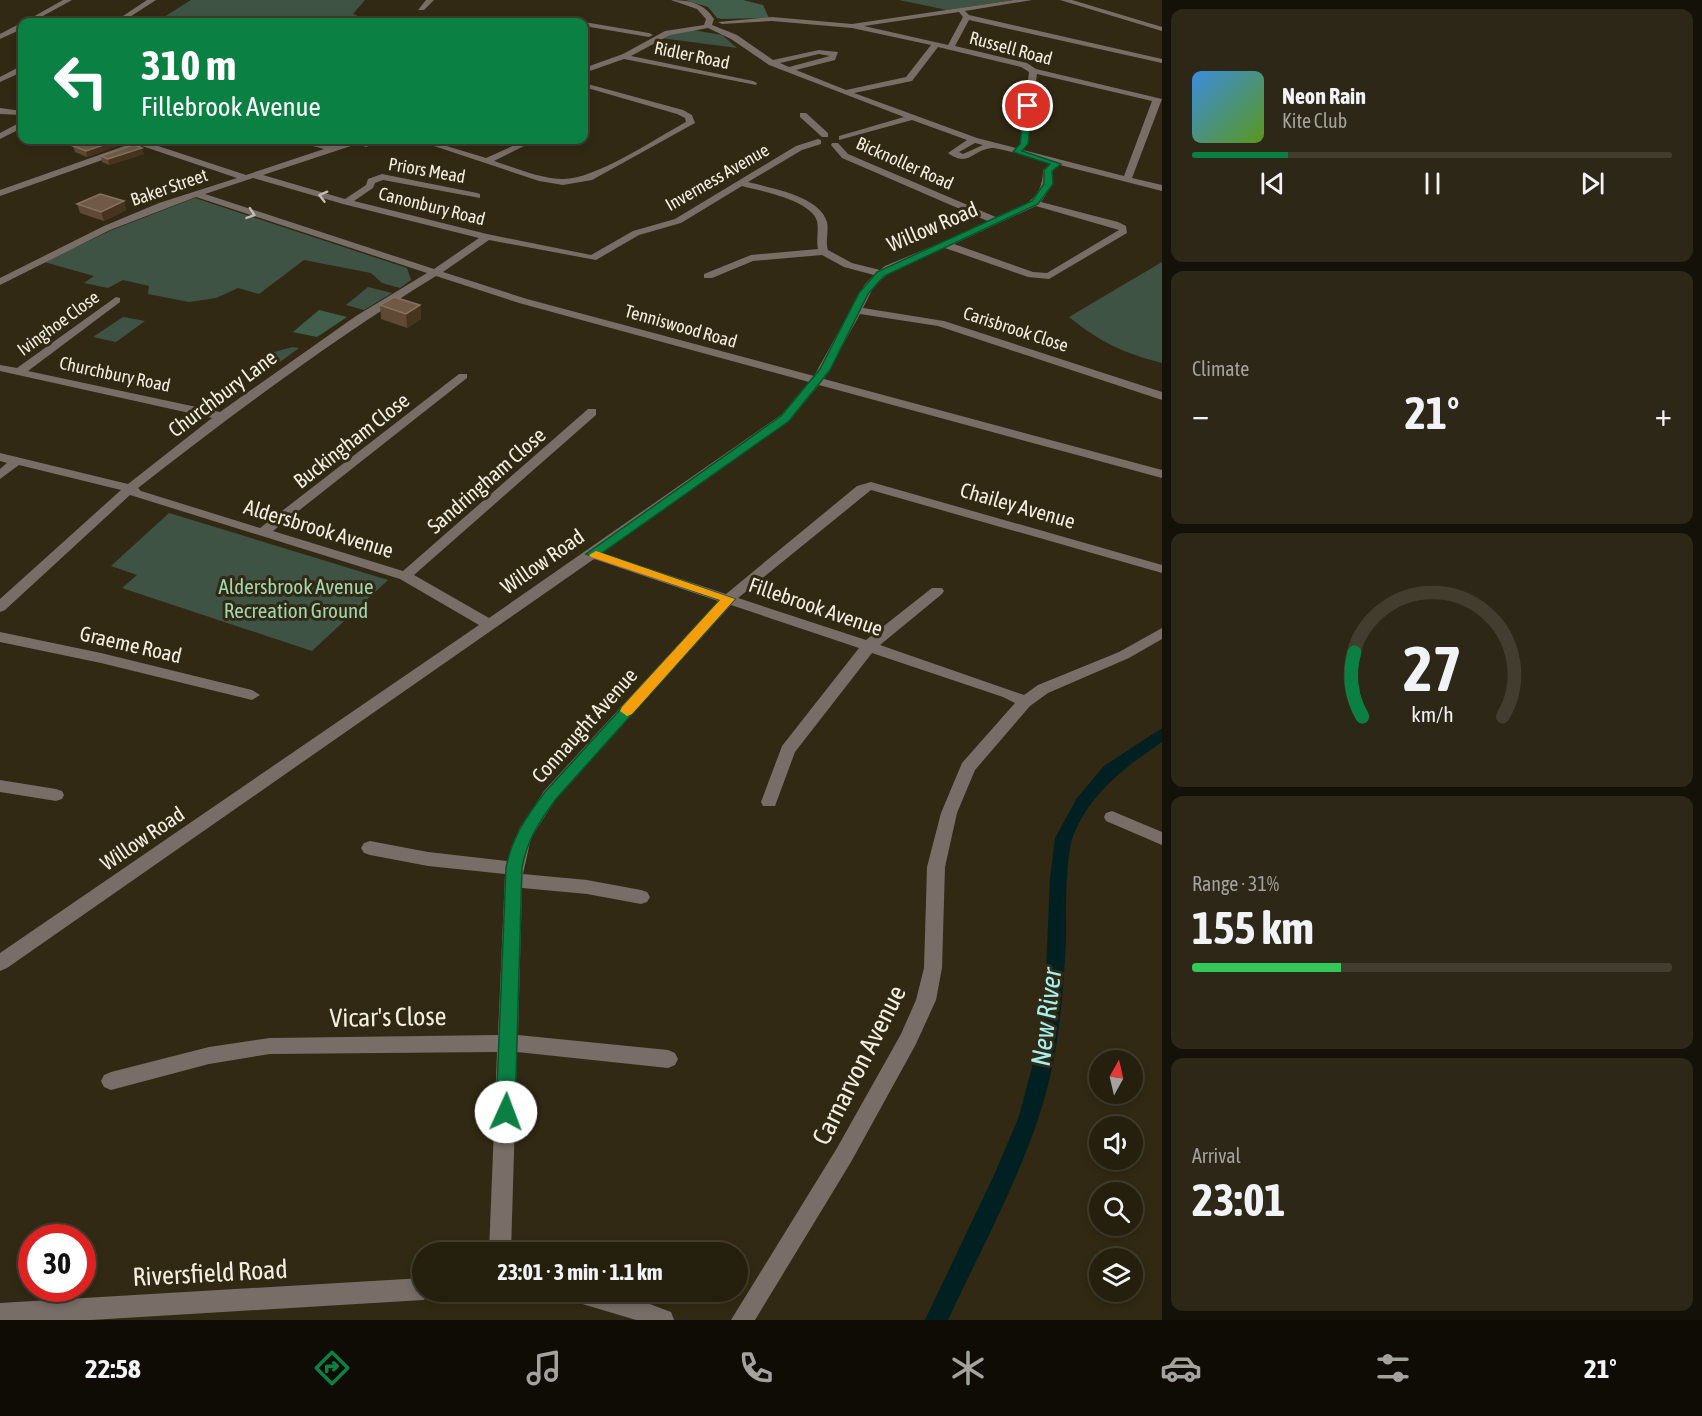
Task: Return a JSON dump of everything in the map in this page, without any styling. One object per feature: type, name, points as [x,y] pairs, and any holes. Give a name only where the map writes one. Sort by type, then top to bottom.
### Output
[{"type":"street","points":[[35,18],[68,0]]},
{"type":"street","points":[[124,18],[152,0]]},
{"type":"street","points":[[421,8],[430,0]]},
{"type":"street","points":[[675,0],[698,6],[708,15]]},
{"type":"street","points":[[722,22],[772,19],[852,26],[963,14],[1028,0]]},
{"type":"street","points":[[1064,0],[1162,29]]},
{"type":"street","points":[[950,47],[957,39],[963,14]]},
{"type":"street","points":[[963,14],[1162,61]]},
{"type":"street","points":[[625,56],[613,53],[649,35],[697,22],[696,17],[708,15]]},
{"type":"street","points":[[707,26],[708,15]]},
{"type":"street","points":[[588,25],[649,35]]},
{"type":"street","points":[[588,70],[625,56],[668,33],[707,26],[734,37],[772,63],[788,70],[974,140],[1162,188]]},
{"type":"street","name":"Russell Road","points":[[852,26],[950,47],[1024,65],[1033,71],[1159,100]]},
{"type":"street","points":[[0,37],[18,29]]},
{"type":"street","points":[[846,93],[909,79],[936,44]]},
{"type":"street","points":[[772,63],[819,52],[835,54],[832,57],[788,70]]},
{"type":"street","name":"Ridler Road","points":[[625,56],[753,83]]},
{"type":"street","points":[[588,76],[602,71],[596,68]]},
{"type":"street","points":[[0,80],[18,71]]},
{"type":"street","points":[[1019,152],[1024,144],[1033,71]]},
{"type":"street","points":[[433,144],[542,179],[577,181],[589,178],[691,123],[689,117],[680,112],[588,86]]},
{"type":"street","points":[[1127,180],[1159,100]]},
{"type":"street","points":[[889,108],[910,118],[940,127]]},
{"type":"street","points":[[0,111],[18,113]]},
{"type":"street","points":[[802,115],[822,139],[838,142],[910,118]]},
{"type":"street","points":[[0,136],[18,127]]},
{"type":"street","name":"Inverness Avenue","points":[[601,255],[627,237],[678,220],[799,148],[822,139]]},
{"type":"street","points":[[974,140],[952,153],[964,157],[990,144]]},
{"type":"street","name":"Bicknoller Road","points":[[838,142],[846,156],[998,222]]},
{"type":"street","points":[[0,193],[138,144]]},
{"type":"street","points":[[144,144],[244,177]]},
{"type":"street","points":[[316,144],[333,149]]},
{"type":"street","name":"Baker Street","points":[[0,282],[107,228],[244,177],[256,176],[347,144]]},
{"type":"street","points":[[487,161],[523,144]]},
{"type":"street","points":[[944,244],[1032,275],[1049,276],[1124,231],[1115,224],[1035,203],[1048,184],[1048,170],[1058,162]]},
{"type":"street","name":"Canonbury Road","points":[[256,176],[346,202],[580,257],[601,255]]},
{"type":"street","name":"Priors Mead","points":[[346,202],[370,186],[371,181],[391,176],[477,196]]},
{"type":"street","points":[[740,183],[789,197],[814,209],[822,220],[824,252]]},
{"type":"street","name":"Tenniswood Road","points":[[196,194],[523,301],[1162,474]]},
{"type":"street","name":"Willow Road","points":[[0,963],[785,418],[816,382],[832,358],[870,284],[881,274],[1035,203]]},
{"type":"street","name":"Churchbury Lane","points":[[0,607],[130,488],[222,417],[351,324],[434,273],[485,235]]},
{"type":"street","points":[[708,276],[751,258],[824,252],[848,265],[881,274]]},
{"type":"street","name":"Ivinghoe Close","points":[[19,372],[116,300]]},
{"type":"street","name":"Carisbrook Close","points":[[856,309],[940,322],[1162,396]]},
{"type":"street","name":"Churchbury Road","points":[[0,368],[222,417]]},
{"type":"street","name":"Buckingham Close","points":[[262,533],[463,376]]},
{"type":"street","name":"Sandringham Close","points":[[405,576],[592,412]]},
{"type":"street","name":"Aldersbrook Avenue","points":[[0,457],[130,488],[136,494],[405,576],[490,625]]},
{"type":"street","points":[[0,474],[18,461]]},
{"type":"street","name":"Chailey Avenue","points":[[861,489],[872,486],[886,488],[1162,569]]},
{"type":"street","name":"Connaught Avenue","points":[[500,1242],[514,874],[518,847],[527,827],[550,795],[728,599],[861,489]]},
{"type":"street","name":"Fillebrook Avenue","points":[[592,554],[1008,693],[1025,702]]},
{"type":"street","points":[[769,802],[788,750],[869,646],[937,591]]},
{"type":"street","name":"Carnarvon Avenue","points":[[742,1320],[844,1155],[909,1038],[926,1000],[933,968],[936,867],[949,813],[968,767],[1025,702],[1059,681],[1124,655],[1162,633]]},
{"type":"street","name":"Graeme Road","points":[[0,637],[112,660],[252,695]]},
{"type":"street","points":[[0,786],[56,795]]},
{"type":"street","points":[[1112,817],[1162,839]]},
{"type":"street","points":[[370,848],[641,897]]},
{"type":"street","name":"Vicar's Close","points":[[111,1081],[187,1059],[270,1047],[508,1042],[668,1059]]},
{"type":"street","name":"Riversfield Road","points":[[0,1314],[412,1290]]},
{"type":"street","points":[[613,1302],[663,1320]]},
{"type":"green space","points":[[191,0],[365,0],[353,14],[357,15],[354,18],[162,18]]},
{"type":"green space","points":[[685,0],[743,0],[763,5],[769,18],[717,18],[708,7]]},
{"type":"green space","points":[[899,0],[1013,0],[947,10]]},
{"type":"green space","points":[[693,30],[722,35],[737,48],[661,38],[669,34]]},
{"type":"green space","points":[[195,198],[407,268],[411,280],[400,288],[382,283],[371,273],[304,260],[259,294],[238,288],[216,298],[189,302],[148,294],[149,286],[123,280],[108,288],[84,283],[94,276],[44,262],[112,230]]},
{"type":"green space","points":[[1162,262],[1162,363],[1112,346],[1069,317]]},
{"type":"green space","points":[[368,287],[392,293],[364,310],[346,305]]},
{"type":"green space","points":[[319,310],[347,317],[317,337],[293,332]]},
{"type":"green space","points":[[123,317],[145,321],[116,342],[93,337]]},
{"type":"green space","points":[[293,347],[299,348],[258,378],[246,375],[274,352]]},
{"type":"green space","name":"Aldersbrook Avenue Recreation Ground","points":[[169,513],[388,580],[312,651],[122,588],[137,575],[111,566]]},
{"type":"building","points":[[79,144],[106,144],[86,151],[73,146]]},
{"type":"building","points":[[134,145],[142,148],[108,159],[101,156]]},
{"type":"building","points":[[100,194],[124,201],[101,212],[77,204]]},
{"type":"building","points":[[394,297],[420,305],[406,314],[380,305]]},
{"type":"waterway","name":"New River","points":[[936,1320],[1004,1177],[1029,1116],[1046,1052],[1055,971],[1059,879],[1064,838],[1083,802],[1110,770],[1162,734]]},
{"type":"slow traffic","points":[[596,555],[728,599],[627,711]]},
{"type":"route","points":[[506,1112],[514,868],[518,847],[527,827],[550,795],[728,599],[592,554],[785,418],[825,370],[863,293],[881,274],[889,268],[998,222],[1035,203],[1048,184],[1048,170],[1057,164],[1017,152],[1024,144],[1028,106]]}]
